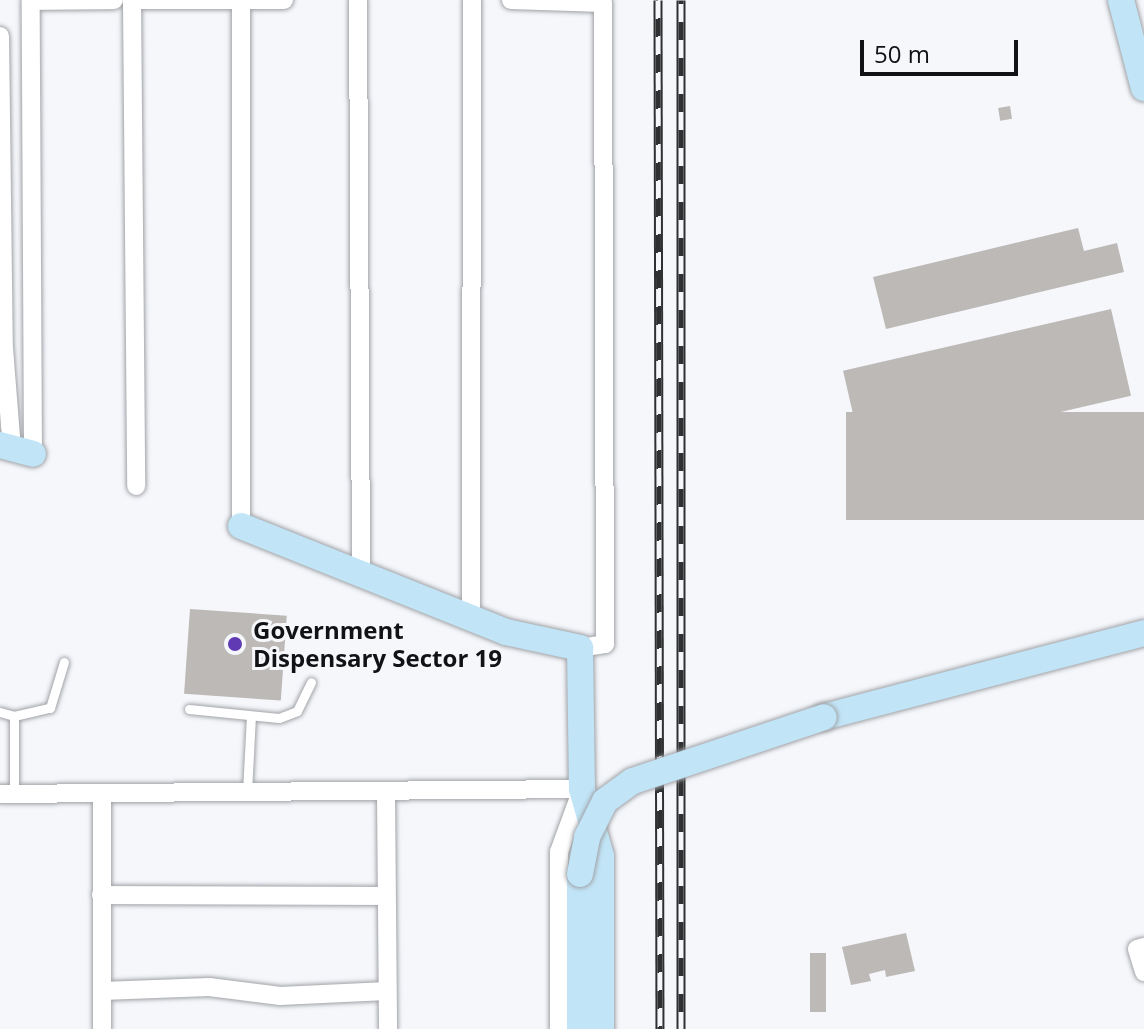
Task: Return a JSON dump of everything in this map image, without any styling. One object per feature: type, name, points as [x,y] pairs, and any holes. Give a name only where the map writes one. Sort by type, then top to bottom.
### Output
[{"type":"street","points":[[15,449],[31,1],[114,0]]},
{"type":"street","points":[[132,0],[136,486]]},
{"type":"street","points":[[140,0],[284,0]]},
{"type":"street","points":[[358,0],[361,575]]},
{"type":"street","points":[[471,618],[472,0]]},
{"type":"street","points":[[241,2],[241,526],[506,632],[580,648],[605,644],[603,1],[511,0]]},
{"type":"street","points":[[1121,0],[1144,88]]},
{"type":"street","points":[[0,36],[2,347],[15,449]]},
{"type":"street","points":[[580,1029],[580,874],[587,837],[605,801],[633,781],[824,717],[1144,633]]},
{"type":"street","points":[[580,648],[582,789],[601,856],[601,1029]]},
{"type":"street","points":[[7,794],[582,789]]},
{"type":"street","points":[[559,1029],[559,852],[582,789]]},
{"type":"street","points":[[386,793],[388,1029]]},
{"type":"street","points":[[102,794],[102,1029]]},
{"type":"street","points":[[101,895],[386,896]]},
{"type":"street","points":[[1144,947],[1137,949],[1144,972]]},
{"type":"street","points":[[102,991],[209,987],[280,996],[387,991]]},
{"type":"lane","points":[[0,712],[14,716],[50,708],[64,662]]},
{"type":"lane","points":[[189,709],[279,718],[297,711],[311,682]]},
{"type":"lane","points":[[7,794],[14,716]]},
{"type":"lane","points":[[247,793],[251,716]]},
{"type":"building","points":[[1010,106],[1012,119],[1000,121],[998,108]]},
{"type":"building","points":[[1078,228],[1084,251],[1117,243],[1124,272],[886,329],[873,277]]},
{"type":"building","points":[[1111,309],[1131,396],[863,458],[843,371]]},
{"type":"building","points":[[846,412],[1144,412],[1144,520],[846,520]]},
{"type":"building","points":[[190,609],[287,616],[281,701],[184,694]]},
{"type":"building","points":[[906,933],[915,971],[886,977],[885,970],[869,974],[871,981],[851,985],[842,947]]},
{"type":"building","points":[[810,953],[826,953],[826,1012],[810,1012]]},
{"type":"railway","points":[[658,0],[660,1029]]},
{"type":"railway","points":[[681,0],[681,1029]]},
{"type":"place","name":"Government Dispensary Sector 19","points":[[235,644]]}]
